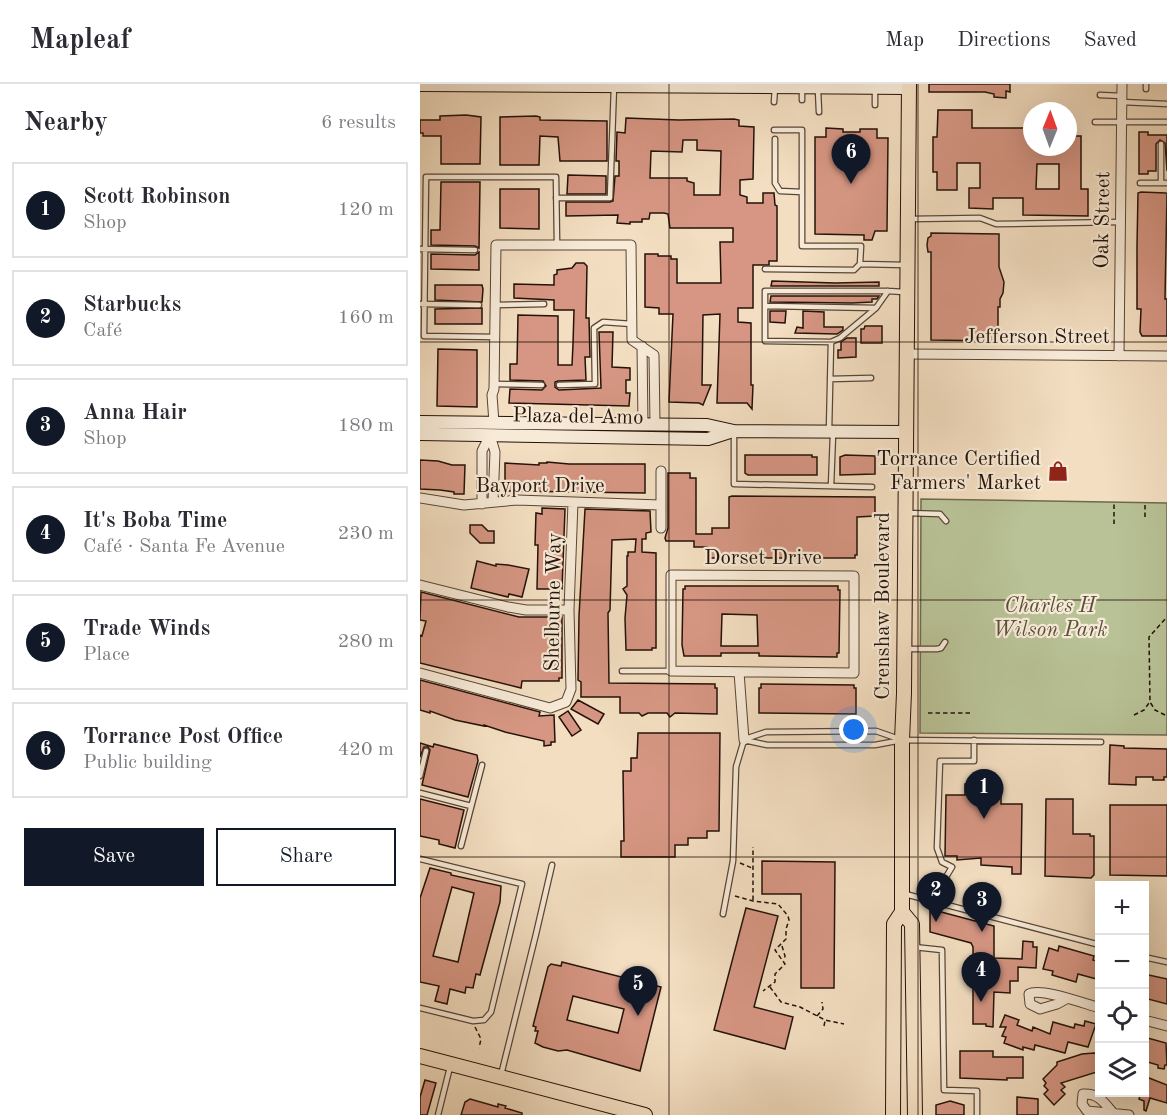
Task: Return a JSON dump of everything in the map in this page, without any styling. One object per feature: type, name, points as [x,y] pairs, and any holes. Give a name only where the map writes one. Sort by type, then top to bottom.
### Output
[{"type":"main road","points":[[420,86],[909,86]]},
{"type":"main road","name":"Crenshaw Boulevard","points":[[893,1115],[894,924],[902,912],[909,86]]},
{"type":"main road","name":"Plaza del Amo","points":[[420,422],[656,438],[708,439],[734,431]]},
{"type":"main road","points":[[649,424],[656,438]]},
{"type":"main road","name":"Plaza del Amo","points":[[420,434],[493,427],[649,424],[707,424],[734,431],[905,432]]},
{"type":"main road","name":"Crenshaw Boulevard","points":[[902,912],[912,924],[915,1115]]},
{"type":"main road","points":[[420,1056],[645,1115]]},
{"type":"street","name":"Oak Street","points":[[1119,356],[1122,84]]},
{"type":"street","points":[[494,502],[496,244],[631,245],[632,340],[654,355],[649,424]]},
{"type":"street","name":"Jefferson Street","points":[[906,354],[1167,356]]},
{"type":"street","points":[[482,504],[482,451],[493,427]]},
{"type":"street","points":[[661,471],[661,528]]},
{"type":"street","points":[[482,477],[494,478]]},
{"type":"street","name":"Bayport Drive","points":[[420,498],[464,505],[517,500],[660,505]]},
{"type":"street","name":"Shelburne Way","points":[[420,673],[550,708],[566,702],[571,689],[569,610],[573,502]]},
{"type":"street","name":"Dorset Drive","points":[[671,671],[671,575],[854,576],[854,673],[739,672]]},
{"type":"street","points":[[420,585],[508,607],[526,610],[569,610]]},
{"type":"street","points":[[671,671],[739,672],[744,740]]},
{"type":"street","points":[[1066,999],[1095,1007]]},
{"type":"street","points":[[1149,1021],[1167,1026]]},
{"type":"street","points":[[1113,1113],[1129,1115]]},
{"type":"lane","points":[[556,198],[610,198],[619,86]]},
{"type":"lane","points":[[767,86],[774,102]]},
{"type":"lane","points":[[802,87],[802,100]]},
{"type":"lane","points":[[818,87],[819,112]]},
{"type":"lane","points":[[875,87],[875,105]]},
{"type":"lane","points":[[1100,95],[1167,104]]},
{"type":"lane","points":[[1095,122],[1167,122]]},
{"type":"lane","points":[[765,269],[854,270],[860,264],[861,246],[802,246],[802,130],[774,130]]},
{"type":"lane","points":[[775,139],[775,183],[780,191],[802,192]]},
{"type":"lane","points":[[1140,183],[1164,183],[1161,144]]},
{"type":"lane","points":[[495,337],[424,336],[422,304],[426,177],[556,177],[557,244]]},
{"type":"lane","points":[[908,219],[980,218],[996,224],[1120,222]]},
{"type":"lane","points":[[423,249],[475,250]]},
{"type":"lane","points":[[860,264],[907,265]]},
{"type":"lane","points":[[888,291],[876,308],[840,338],[831,342],[765,341],[765,291],[888,291],[907,291]]},
{"type":"lane","points":[[422,304],[479,304]]},
{"type":"lane","points":[[495,305],[544,304]]},
{"type":"lane","points":[[765,306],[876,308]]},
{"type":"lane","points":[[559,385],[595,384],[594,328],[603,322],[632,324]]},
{"type":"lane","points":[[831,342],[831,486]]},
{"type":"lane","points":[[830,379],[871,378]]},
{"type":"lane","points":[[494,387],[542,385]]},
{"type":"lane","points":[[734,431],[734,484],[872,487]]},
{"type":"lane","points":[[904,513],[940,514],[946,521]]},
{"type":"lane","points":[[904,649],[937,649],[941,648],[945,642]]},
{"type":"lane","points":[[622,671],[671,671]]},
{"type":"lane","points":[[744,740],[766,732],[876,731],[902,740]]},
{"type":"lane","points":[[744,740],[767,745],[875,744],[902,740],[1101,742]]},
{"type":"lane","points":[[723,914],[733,861],[736,767],[744,740]]},
{"type":"lane","points":[[946,877],[952,867],[942,862],[937,848],[940,761],[974,761],[974,740]]},
{"type":"lane","points":[[420,776],[426,751]]},
{"type":"lane","points":[[461,846],[482,765]]},
{"type":"lane","points":[[420,792],[471,806]]},
{"type":"lane","points":[[420,859],[522,884],[491,1012],[484,1020],[473,1021],[420,1008]]},
{"type":"lane","points":[[501,1077],[552,865]]},
{"type":"lane","points":[[902,894],[1095,944]]},
{"type":"lane","points":[[913,947],[942,950],[944,1090],[977,1091],[977,1115]]},
{"type":"lane","points":[[1149,958],[1167,962]]},
{"type":"lane","points":[[438,1115],[451,1064]]},
{"type":"path","points":[[1114,504],[1114,524]]},
{"type":"path","points":[[1145,505],[1145,517]]},
{"type":"path","points":[[1165,715],[1155,710],[1150,702],[1149,638],[1167,617]]},
{"type":"path","points":[[1134,715],[1144,710],[1150,702]]},
{"type":"path","points":[[928,713],[970,713]]},
{"type":"path","points":[[753,847],[753,901]]},
{"type":"path","points":[[733,861],[753,868]]},
{"type":"path","points":[[738,897],[778,904],[788,915],[787,935],[782,945],[776,950],[784,960]]},
{"type":"path","points":[[763,991],[775,982],[775,974],[785,964],[782,945]]},
{"type":"path","points":[[769,987],[781,1002],[800,1006],[825,1020],[844,1024]]},
{"type":"path","points":[[817,1016],[823,1009],[822,1002]]},
{"type":"path","points":[[824,1026],[825,1020]]},
{"type":"path","points":[[475,1025],[482,1040],[479,1048]]},
{"type":"green space","name":"Charles H Wilson Park","points":[[921,499],[1167,503],[1167,735],[920,733]]},
{"type":"building","points":[[929,84],[1010,84],[1010,92],[1006,91],[1006,98],[994,97],[994,94],[985,92],[929,92]]},
{"type":"building","points":[[938,110],[972,110],[972,128],[1023,128],[1023,156],[1077,156],[1077,136],[1081,136],[1081,189],[1088,189],[1088,216],[1023,215],[1023,198],[993,198],[993,209],[969,208],[969,188],[980,188],[980,163],[957,163],[957,190],[937,190],[937,172],[933,172],[933,137],[937,137]],"holes":[[[1037,164],[1059,164],[1059,189],[1036,189]]]},
{"type":"building","points":[[440,116],[481,117],[480,164],[441,164],[441,136],[423,136],[423,133],[420,133],[420,120],[440,120]]},
{"type":"building","points":[[500,117],[540,117],[540,120],[607,121],[607,161],[560,161],[558,137],[540,136],[539,165],[500,165]]},
{"type":"building","points":[[626,118],[734,119],[739,120],[739,126],[754,127],[753,179],[740,180],[740,195],[747,197],[747,203],[763,203],[763,193],[774,193],[777,206],[777,261],[769,261],[769,265],[753,265],[753,308],[738,308],[738,322],[751,323],[752,409],[747,403],[717,403],[720,314],[703,315],[702,385],[711,385],[703,405],[669,402],[673,314],[659,314],[659,308],[645,307],[645,254],[671,256],[671,259],[677,259],[677,283],[721,283],[720,242],[733,242],[733,228],[670,228],[668,214],[664,213],[650,213],[649,219],[642,219],[642,222],[630,222],[630,224],[617,223],[618,215],[566,216],[566,202],[613,201],[615,176],[619,176],[619,161],[616,161],[617,132],[625,133]],"holes":[[[683,140],[697,140],[697,150],[721,151],[720,195],[694,195],[694,183],[687,181],[687,178],[650,178],[651,151],[682,152]]]},
{"type":"building","points":[[826,128],[843,129],[843,132],[877,129],[877,138],[888,138],[887,231],[875,231],[872,240],[864,240],[864,235],[815,234],[815,137],[826,137]]},
{"type":"building","points":[[1139,132],[1148,132],[1148,135],[1167,135],[1167,171],[1165,143],[1160,140],[1156,144],[1156,171],[1139,174]]},
{"type":"building","points":[[568,175],[606,176],[606,194],[567,194]]},
{"type":"building","points":[[441,182],[480,182],[479,248],[431,245],[431,230],[440,230]]},
{"type":"building","points":[[500,189],[539,189],[539,229],[500,228]]},
{"type":"building","points":[[1138,193],[1167,194],[1165,299],[1167,299],[1167,336],[1142,336],[1140,332],[1141,309],[1137,309],[1137,246]]},
{"type":"building","points":[[931,233],[999,234],[999,267],[1004,282],[1000,307],[998,307],[998,341],[931,340],[931,252],[928,252],[927,245]]},
{"type":"building","points":[[479,252],[479,270],[431,269],[431,254],[475,255]]},
{"type":"building","points":[[576,263],[584,263],[587,266],[586,318],[589,318],[590,357],[585,357],[586,380],[558,381],[555,382],[555,387],[559,390],[601,388],[599,332],[613,332],[612,367],[630,368],[630,380],[626,380],[626,393],[630,393],[629,406],[509,403],[510,389],[542,390],[546,386],[543,381],[510,380],[510,364],[517,364],[518,315],[558,316],[558,365],[572,365],[573,344],[574,310],[554,310],[554,300],[514,298],[514,284],[554,285],[554,275],[557,274],[557,270],[572,268]]},
{"type":"building","points":[[772,281],[879,282],[879,286],[771,286]]},
{"type":"building","points":[[435,285],[482,285],[482,302],[435,300]]},
{"type":"building","points":[[771,296],[879,296],[877,299],[872,299],[872,302],[852,303],[770,302]]},
{"type":"building","points":[[482,308],[482,324],[435,324],[435,309]]},
{"type":"building","points":[[770,311],[786,311],[785,323],[770,322]]},
{"type":"building","points":[[803,311],[824,312],[824,327],[843,327],[843,330],[837,334],[795,333],[797,327],[803,328]]},
{"type":"building","points":[[865,326],[882,326],[882,343],[861,343],[861,329]]},
{"type":"building","points":[[847,338],[856,338],[856,357],[838,358],[841,342]]},
{"type":"building","points":[[438,349],[477,350],[477,407],[437,406]]},
{"type":"building","points":[[745,455],[812,455],[812,457],[817,457],[817,475],[748,475],[745,473]]},
{"type":"building","points":[[845,455],[875,456],[875,474],[840,475],[840,457]]},
{"type":"building","points":[[420,460],[465,465],[464,494],[420,489]]},
{"type":"building","points":[[505,463],[539,465],[539,463],[645,464],[645,493],[505,491]]},
{"type":"building","points":[[668,473],[690,473],[690,478],[696,478],[696,534],[712,534],[712,528],[729,528],[729,497],[732,496],[875,497],[875,516],[857,517],[857,555],[855,558],[707,558],[707,547],[694,547],[694,541],[666,541]]},
{"type":"building","points":[[542,508],[565,509],[562,589],[537,589],[536,513],[542,514]]},
{"type":"building","points":[[585,509],[650,511],[651,532],[646,533],[646,539],[642,539],[642,552],[656,553],[656,648],[626,650],[627,595],[623,589],[627,586],[628,552],[635,552],[636,539],[612,540],[610,610],[608,613],[609,683],[715,684],[717,714],[675,713],[670,717],[667,713],[648,713],[642,716],[639,713],[620,713],[620,697],[581,697],[581,682],[578,680],[579,616]]},
{"type":"building","points":[[470,525],[482,525],[488,531],[494,531],[494,543],[480,543],[470,533]]},
{"type":"building","points":[[477,561],[496,566],[496,564],[508,565],[529,569],[522,597],[509,594],[508,597],[471,588]]},
{"type":"building","points":[[685,586],[838,586],[840,590],[839,653],[837,657],[759,656],[759,653],[684,656],[682,645],[683,589]],"holes":[[[722,614],[757,615],[758,646],[721,646]]]},
{"type":"building","points":[[421,592],[519,617],[562,617],[562,678],[559,678],[559,681],[522,681],[521,688],[420,663],[420,635],[422,636],[426,621],[420,620]]},
{"type":"building","points":[[420,680],[540,712],[539,716],[554,715],[555,742],[544,746],[544,741],[420,710]]},
{"type":"building","points":[[761,684],[854,685],[856,714],[759,713]]},
{"type":"building","points":[[578,700],[604,714],[598,724],[571,709]]},
{"type":"building","points":[[568,711],[581,730],[572,736],[559,717]]},
{"type":"building","points":[[638,733],[720,733],[719,831],[707,831],[707,838],[688,838],[688,845],[675,845],[675,857],[621,857],[621,841],[624,841],[623,771],[631,771],[631,758],[637,758]]},
{"type":"building","points":[[420,743],[433,747],[434,744],[477,755],[478,761],[468,797],[422,785],[430,750],[424,747],[420,757]]},
{"type":"building","points":[[1110,745],[1124,746],[1124,748],[1167,749],[1167,777],[1164,777],[1164,780],[1153,780],[1153,777],[1136,777],[1136,785],[1109,784]]},
{"type":"building","points":[[965,784],[1001,784],[1001,804],[1022,804],[1021,874],[1012,874],[1012,867],[981,865],[981,858],[957,860],[957,856],[945,856],[946,795],[965,795]]},
{"type":"building","points":[[420,799],[464,810],[455,848],[439,844],[439,840],[420,836]]},
{"type":"building","points":[[1046,799],[1073,799],[1073,834],[1094,836],[1094,875],[1091,878],[1045,876]]},
{"type":"building","points":[[1110,805],[1167,805],[1167,876],[1110,875]]},
{"type":"building","points":[[762,861],[835,862],[834,988],[801,988],[801,894],[762,894]]},
{"type":"building","points":[[430,868],[501,886],[500,902],[480,975],[476,974],[473,988],[466,987],[465,993],[450,989],[447,1004],[435,1001],[439,986],[420,982],[420,898]],"holes":[[[452,887],[474,893],[458,962],[433,956]]]},
{"type":"building","points":[[746,908],[778,916],[754,1007],[793,1017],[785,1049],[714,1030]]},
{"type":"building","points":[[930,909],[994,926],[994,958],[1022,959],[1023,941],[1033,942],[1033,947],[1037,947],[1036,968],[1018,967],[1018,981],[1010,981],[1010,993],[994,992],[993,1027],[986,1026],[986,1024],[973,1024],[973,947],[971,943],[930,932]]},
{"type":"building","points":[[1059,946],[1094,956],[1095,979],[1078,974],[1076,982],[1052,975],[1053,971],[1043,969],[1049,948],[1058,951]]},
{"type":"building","points":[[562,962],[661,987],[640,1071],[567,1050],[558,1051],[543,1047],[535,1043],[538,1031],[535,1031],[536,1027],[533,1026],[548,967],[551,964],[561,966]],"holes":[[[573,996],[624,1009],[618,1033],[567,1020]]]},
{"type":"building","points":[[1149,975],[1167,979],[1167,1004],[1149,999]]},
{"type":"building","points":[[1005,1015],[1019,1020],[1017,1025],[1032,1031],[1033,1027],[1050,1034],[1053,1022],[1074,1028],[1075,1024],[1084,1026],[1085,1021],[1095,1024],[1088,1047],[1068,1042],[1065,1053],[1035,1045],[1034,1050],[1023,1047],[1023,1050],[1004,1043],[1006,1037],[1002,1036],[1006,1027],[1000,1027]]},
{"type":"building","points":[[1149,1038],[1166,1043],[1167,1065],[1164,1069],[1158,1068],[1158,1065],[1149,1062]]},
{"type":"building","points":[[960,1051],[993,1051],[993,1057],[1023,1057],[1023,1078],[1007,1078],[1007,1080],[960,1078]]},
{"type":"building","points":[[1095,1053],[1095,1073],[1061,1083],[1065,1087],[1061,1090],[1065,1094],[1054,1105],[1044,1094],[1048,1090],[1044,1086],[1046,1083],[1043,1079],[1057,1065],[1057,1062],[1082,1054]]},
{"type":"building","points":[[1149,1078],[1167,1085],[1167,1103],[1150,1098],[1146,1111],[1144,1101],[1139,1099],[1140,1097],[1149,1097]]},
{"type":"building","points":[[425,1080],[436,1083],[427,1115],[420,1115],[420,1097]]},
{"type":"building","points":[[1017,1097],[1038,1099],[1038,1115],[1017,1115]]},
{"type":"building","points":[[470,1099],[498,1107],[498,1104],[506,1106],[505,1108],[522,1113],[522,1115],[461,1115],[465,1102]]},
{"type":"building","points":[[950,1101],[964,1105],[964,1115],[936,1115],[936,1105]]},
{"type":"place","name":"Torrance Post Office","points":[[851,184]]},
{"type":"place","name":"Torrance Certified Farmers' Market","points":[[1058,471]]},
{"type":"place","name":"Scott Robinson","points":[[984,819]]},
{"type":"place","name":"Starbucks","points":[[936,922]]},
{"type":"place","name":"Anna Hair","points":[[982,932]]},
{"type":"place","name":"It's Boba Time","points":[[981,1002]]},
{"type":"place","name":"Trade Winds","points":[[638,1016]]}]
